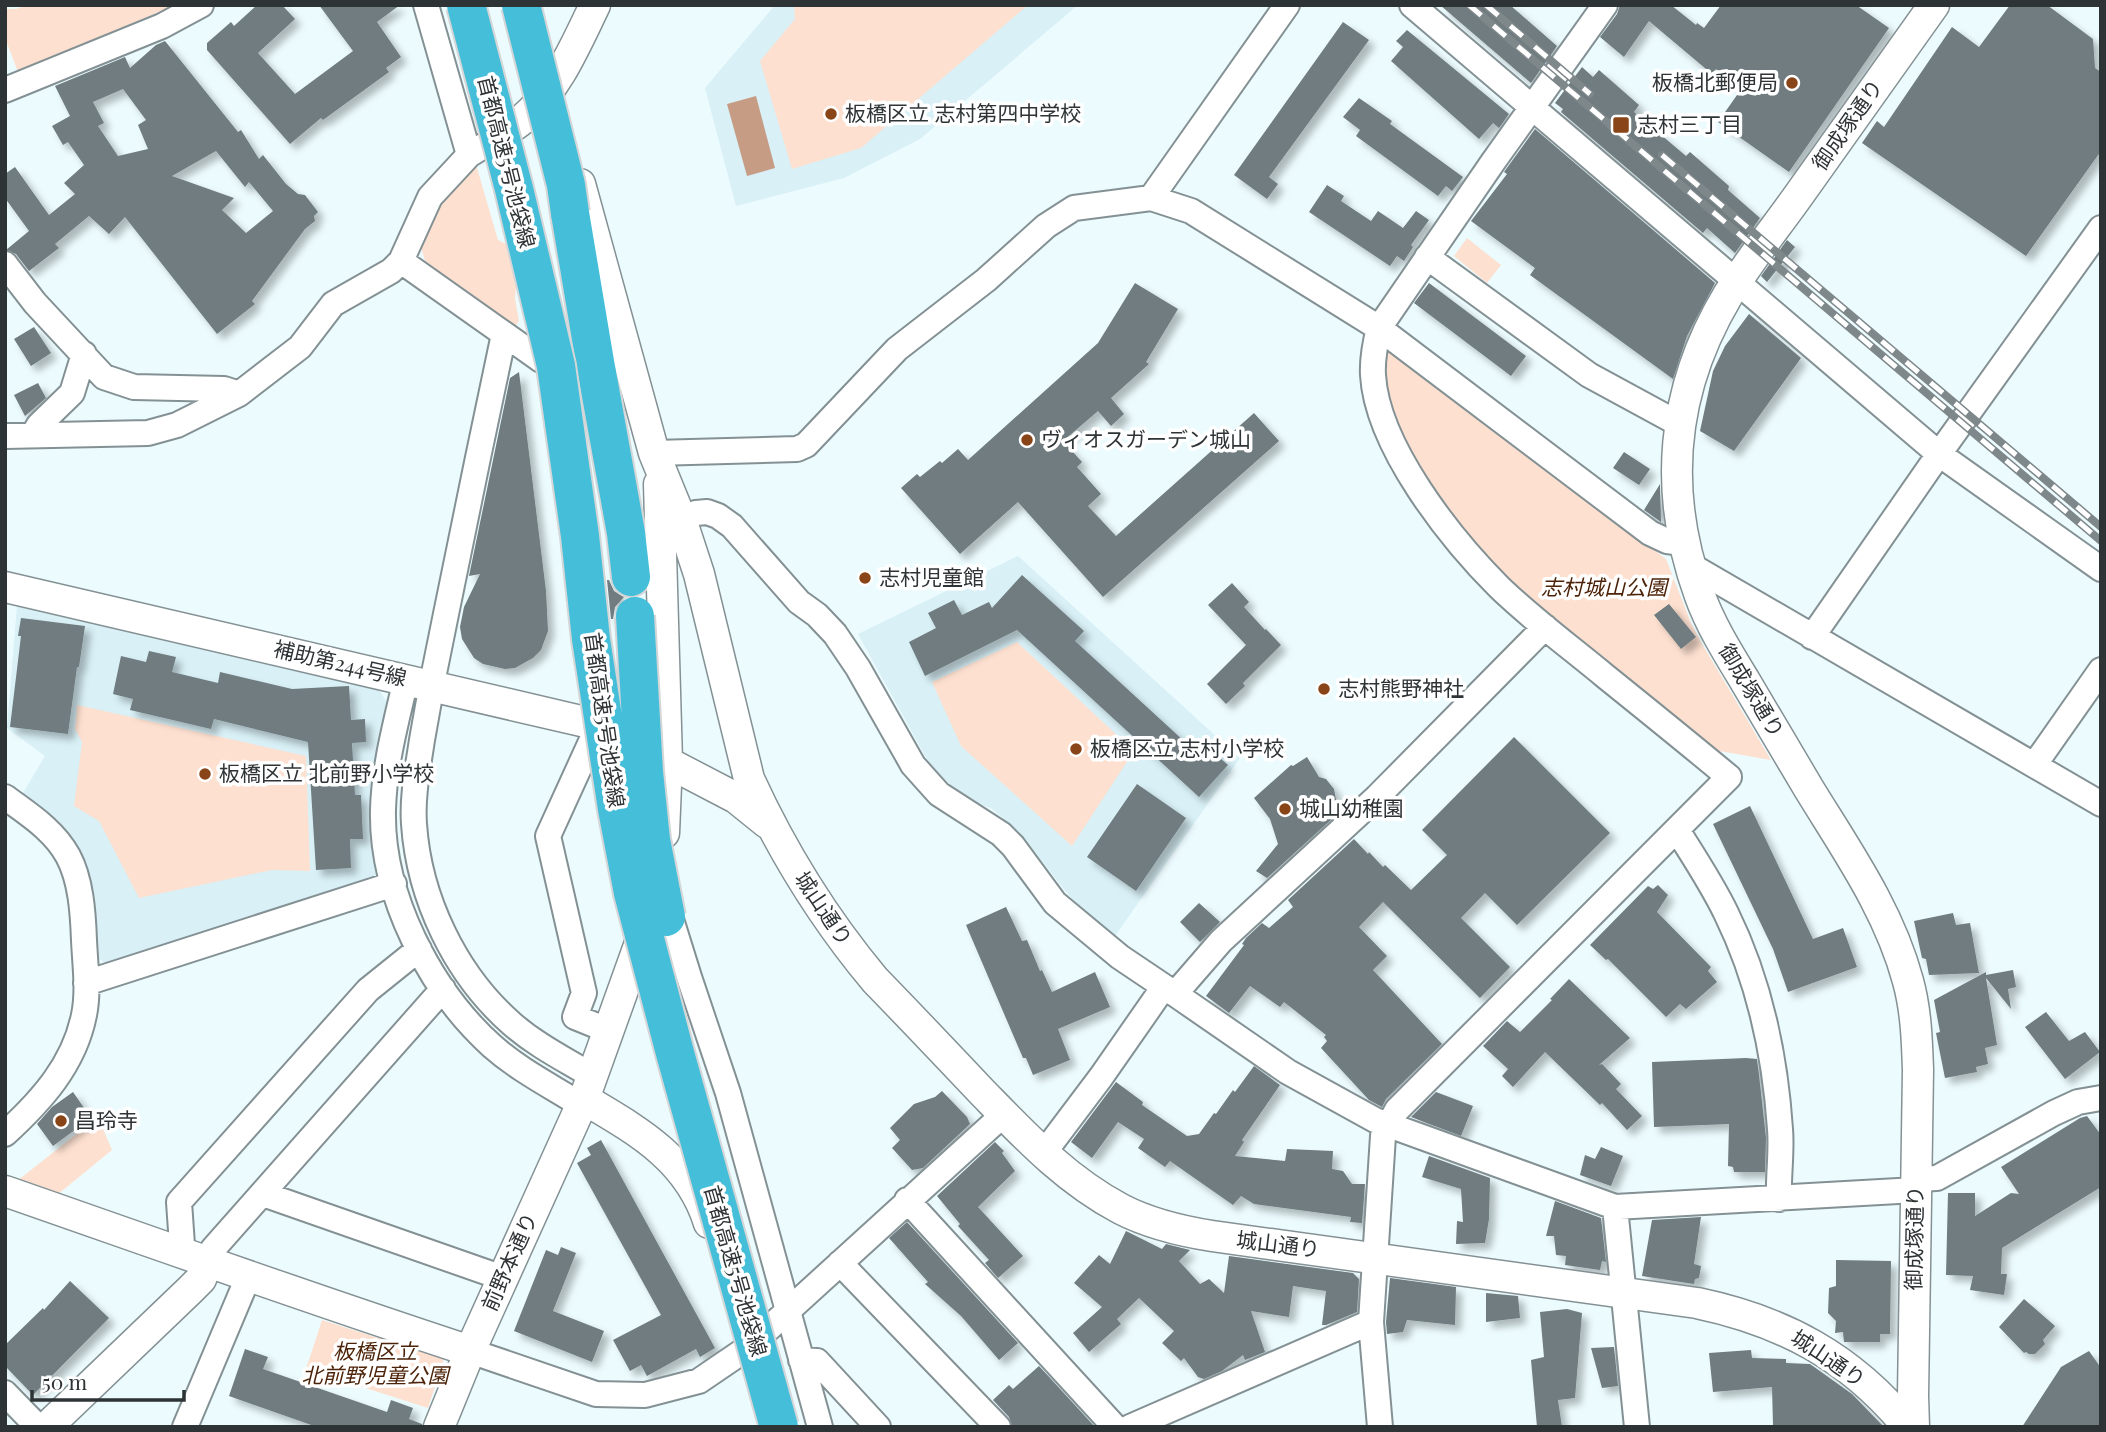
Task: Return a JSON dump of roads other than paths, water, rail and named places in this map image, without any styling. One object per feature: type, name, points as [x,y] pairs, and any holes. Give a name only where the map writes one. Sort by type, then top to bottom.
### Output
[{"type":"highway","name":"首都高速5号池袋線","points":[[465,5],[556,366],[580,536],[591,639],[633,893],[674,1053],[779,1427]]},
{"type":"highway","points":[[484,5],[522,156],[536,234],[544,317]]},
{"type":"highway","points":[[508,5],[525,67],[566,185]]},
{"type":"highway","points":[[521,5],[566,185],[626,533],[631,577]]},
{"type":"highway","name":"首都高速5号池袋線","points":[[635,617],[644,772],[651,840],[660,891],[698,1047],[804,1427]]},
{"type":"street","points":[[5,90],[162,26],[201,5]]},
{"type":"street","points":[[426,5],[469,155]]},
{"type":"street","points":[[465,5],[496,138],[541,360],[594,728],[634,956]]},
{"type":"street","points":[[531,5],[551,87],[656,458],[681,519],[699,574],[749,779],[778,837]]},
{"type":"street","points":[[5,436],[148,433],[177,425],[239,394],[300,347],[333,304],[391,271],[401,261],[430,197],[469,155],[524,118],[551,87],[575,47],[595,5]]},
{"type":"street","points":[[1151,198],[1287,5]]},
{"type":"street","points":[[1412,5],[1939,454],[2101,569]]},
{"type":"street","points":[[1380,1427],[1371,1322],[1383,1136],[1388,1125],[1397,1110],[1729,777],[1500,588],[1436,515],[1390,437],[1377,401],[1373,349],[1379,328],[1605,5]]},
{"type":"street","name":"御成塚通り","points":[[1914,1427],[1918,1070],[1916,1022],[1909,983],[1895,938],[1872,892],[1708,617],[1686,554],[1676,498],[1676,469],[1688,387],[1701,351],[1728,296],[1934,5]]},
{"type":"street","points":[[656,458],[797,449],[806,444],[897,349],[986,280],[1046,226],[1074,208],[1151,198],[1191,211],[1379,328],[1650,533],[1667,541],[1812,637],[2101,804]]},
{"type":"street","points":[[1812,637],[2101,228]]},
{"type":"street","points":[[1427,257],[1588,374],[1681,425]]},
{"type":"street","points":[[401,261],[541,360]]},
{"type":"street","points":[[5,264],[35,303],[104,377],[134,387],[224,389],[239,394]]},
{"type":"street","points":[[503,334],[419,682],[388,753],[384,786],[384,842],[394,884],[419,950],[443,989],[492,1046],[522,1069],[586,1093]]},
{"type":"street","points":[[33,435],[39,425],[72,393],[84,354]]},
{"type":"street","name":"前野本通り","points":[[439,1427],[470,1351],[586,1093],[661,886],[667,761],[656,458]]},
{"type":"street","points":[[681,519],[707,512],[718,516],[737,530],[799,602],[817,615],[835,634],[858,668],[913,765],[932,787],[953,804],[1001,834],[1055,903],[1120,957],[1288,1072],[1388,1125],[1615,1208],[1779,1199],[1916,1184],[1937,1178],[2054,1113],[2078,1102],[2101,1098]]},
{"type":"street","name":"補助第244号線","points":[[5,586],[419,682],[594,728],[667,761],[748,806],[778,837]]},
{"type":"street","points":[[1043,1154],[1169,991],[1377,797],[1545,627]]},
{"type":"street","points":[[2035,764],[2101,670]]},
{"type":"street","points":[[419,682],[414,822],[419,867],[437,919],[460,965],[510,1022],[535,1042],[586,1093],[639,1131],[685,1175],[705,1211],[768,1427]]},
{"type":"street","points":[[594,728],[548,836],[584,993],[575,1017],[607,1030]]},
{"type":"street","points":[[5,797],[53,835],[68,856],[76,878],[81,906],[86,983],[84,1013],[78,1037],[60,1076],[44,1096],[5,1134]]},
{"type":"street","points":[[1677,830],[1726,912],[1751,970],[1766,1021],[1776,1082],[1780,1132],[1779,1199]]},
{"type":"street","name":"城山通り","points":[[778,837],[834,928],[875,980],[1043,1154],[1080,1184],[1120,1208],[1164,1227],[1213,1236],[1697,1303],[1730,1310],[1783,1329],[1846,1366],[1891,1406],[1908,1427]]},
{"type":"street","points":[[86,983],[394,884]]},
{"type":"street","points":[[661,886],[728,1093],[820,1427]]},
{"type":"street","points":[[47,1427],[201,1279],[194,1257],[182,1245],[179,1202],[368,990],[419,950]]},
{"type":"street","points":[[194,1257],[213,1249],[443,989]]},
{"type":"street","points":[[5,1191],[596,1394],[645,1395],[699,1381],[746,1349],[1004,1114]]},
{"type":"street","points":[[263,1194],[503,1278]]},
{"type":"street","points":[[907,1200],[1115,1427]]},
{"type":"street","points":[[1615,1208],[1637,1427]]},
{"type":"street","points":[[840,1263],[998,1427]]},
{"type":"street","points":[[185,1427],[249,1275]]},
{"type":"street","points":[[1130,1427],[1371,1322]]},
{"type":"street","points":[[802,1360],[817,1362],[878,1427]]},
{"type":"street","points":[[5,1393],[38,1427]]},
{"type":"railway","points":[[1469,5],[2101,541]]},
{"type":"railway","points":[[1486,5],[1590,94]]},
{"type":"railway","points":[[1662,155],[2101,527]]},
{"type":"place","name":"板橋北郵便局","points":[[1792,83]]},
{"type":"place","name":"板橋区立 志村第四中学校","points":[[831,114]]},
{"type":"place","name":"志村三丁目","points":[[1621,125]]},
{"type":"place","name":"ヴィオスガーデン城山","points":[[1027,440]]},
{"type":"place","name":"志村児童館","points":[[865,578]]},
{"type":"place","name":"志村熊野神社","points":[[1324,689]]},
{"type":"place","name":"板橋区立 志村小学校","points":[[1076,749]]},
{"type":"place","name":"板橋区立 北前野小学校","points":[[205,774]]},
{"type":"place","name":"城山幼稚園","points":[[1285,809]]},
{"type":"place","name":"昌玲寺","points":[[61,1121]]},
{"type":"park label","name":"志村城山公園","points":[[1604,588]]},
{"type":"park label","name":"板橋区立 北前野児童公園","points":[[375,1364]]}]
